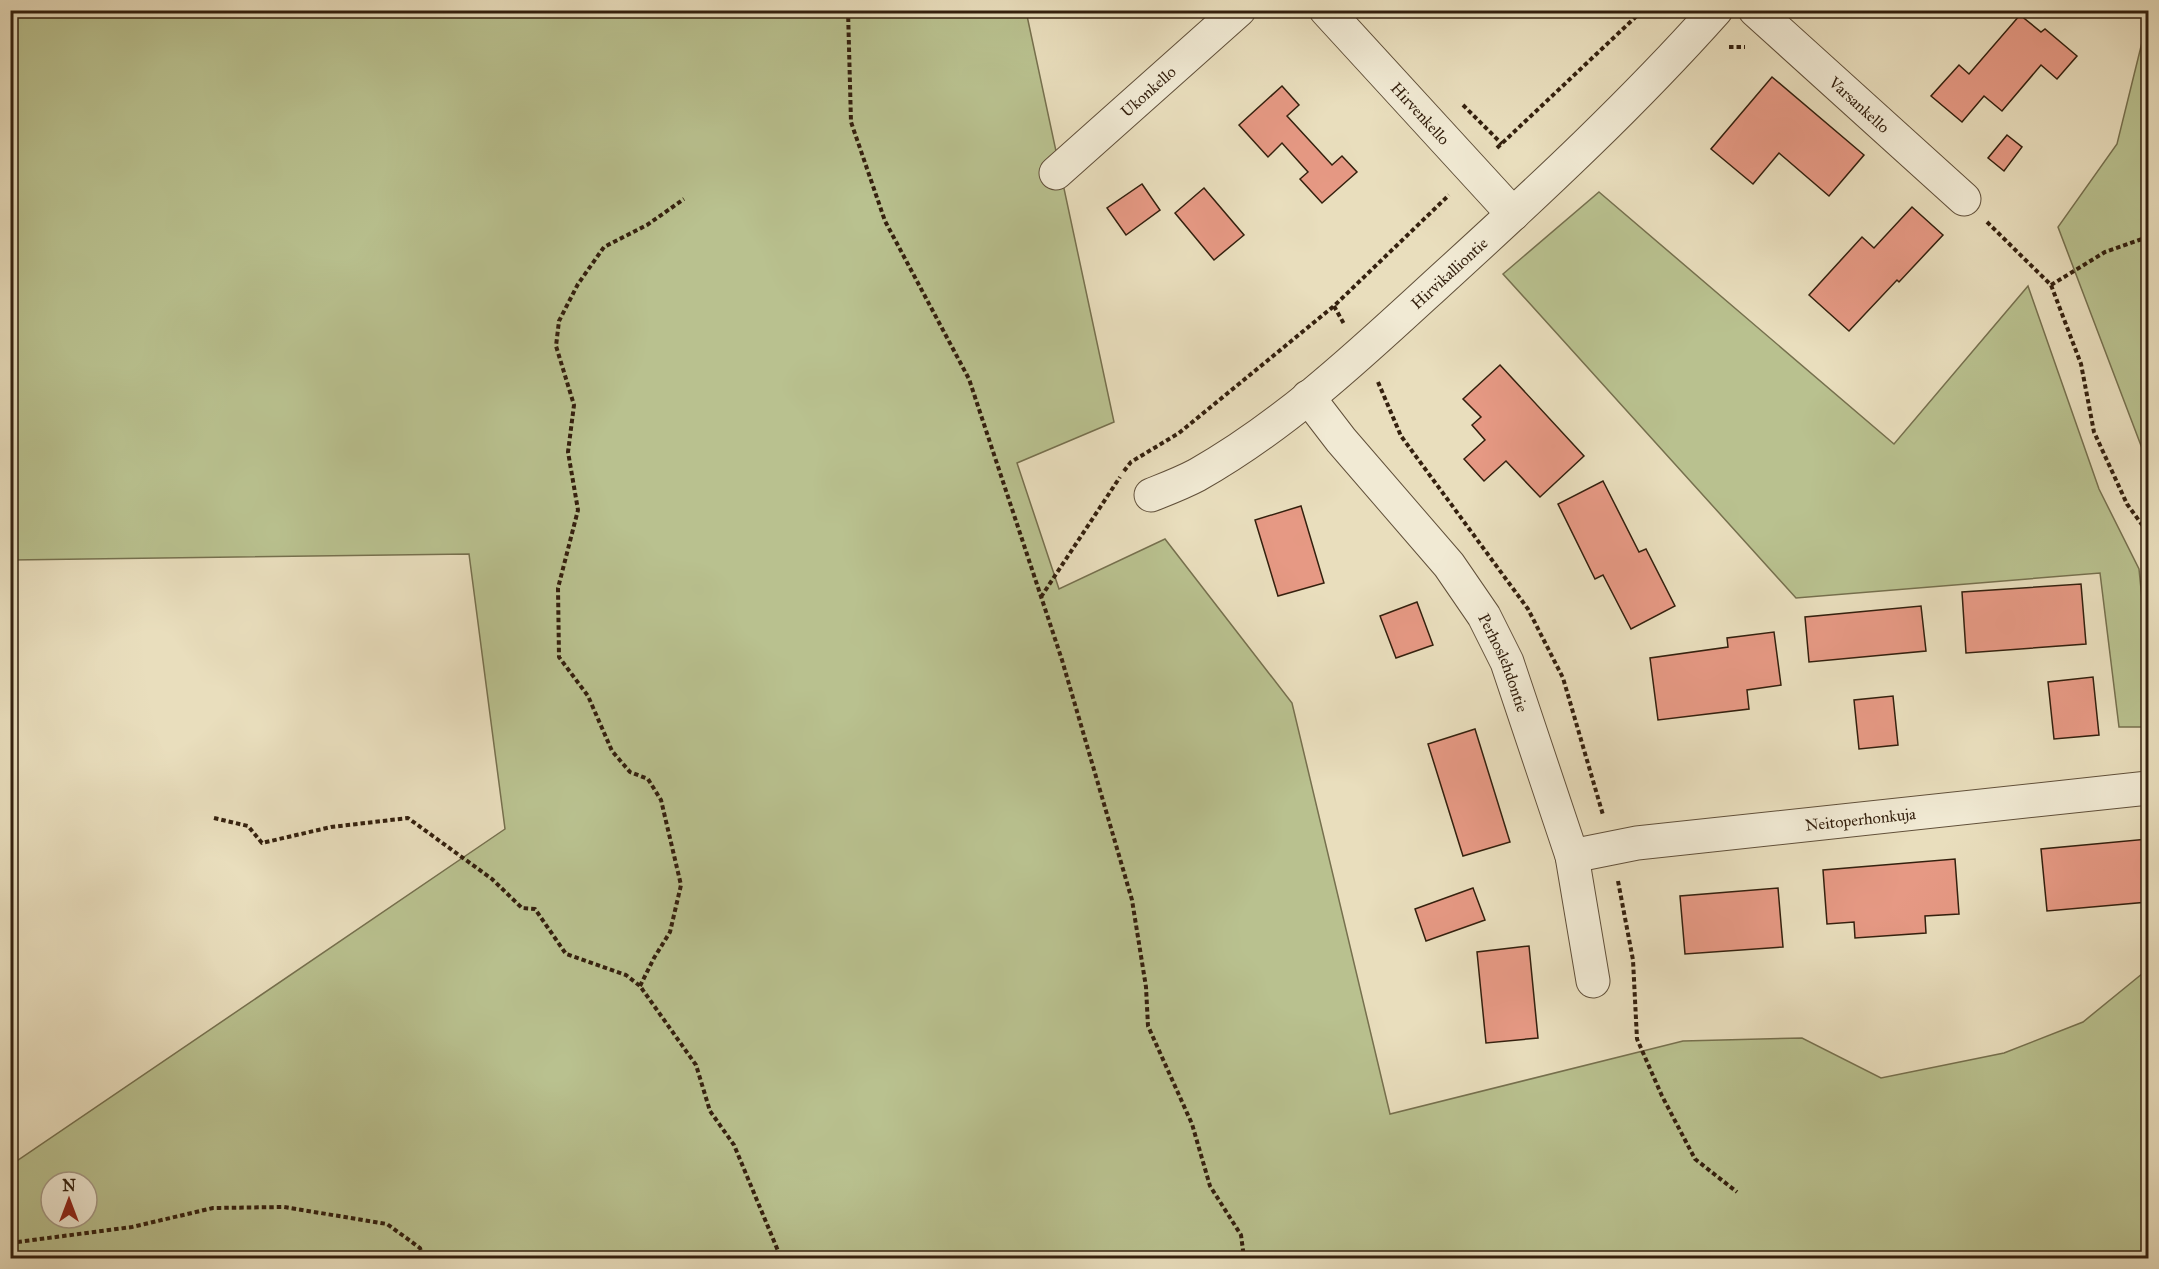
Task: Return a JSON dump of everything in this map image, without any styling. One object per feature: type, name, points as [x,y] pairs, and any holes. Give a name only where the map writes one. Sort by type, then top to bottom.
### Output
[{"type":"street","name":"Ukonkello","points":[[1056,172],[1239,10]]},
{"type":"street","name":"Hirvenkello","points":[[1326,10],[1513,214]]},
{"type":"street","name":"Hirvikalliontie","points":[[1151,495],[1195,476],[1244,446],[1308,397],[1513,214],[1612,118],[1716,10]]},
{"type":"street","name":"Varsankello","points":[[1755,10],[1964,199]]},
{"type":"street","name":"Perhoslehdontie","points":[[1308,397],[1341,440],[1449,566],[1484,616],[1507,662],[1572,856],[1593,981]]},
{"type":"street","name":"Neitoperhonkuja","points":[[1572,856],[1637,843],[2148,788]]},
{"type":"path","points":[[848,10],[851,122],[885,221],[969,379],[1062,660],[1132,900],[1146,987],[1149,1026],[1192,1124],[1210,1186],[1242,1235],[1244,1258]]},
{"type":"path","points":[[1041,597],[1098,508],[1131,462],[1179,433],[1334,306],[1643,10]]},
{"type":"path","points":[[640,986],[670,932],[681,885],[661,800],[648,779],[630,772],[612,751],[588,696],[559,657],[558,588],[578,510],[568,452],[574,405],[556,346],[559,321],[578,284],[604,247],[647,225],[684,199]]},
{"type":"path","points":[[1964,199],[2051,285],[2081,364],[2094,432],[2127,504],[2148,533]]},
{"type":"path","points":[[2051,285],[2105,252],[2148,237]]},
{"type":"path","points":[[214,818],[248,826],[261,843],[331,827],[408,818],[492,879],[522,908],[535,909],[566,954],[626,975],[640,986],[696,1065],[710,1111],[734,1145],[781,1258]]},
{"type":"path","points":[[1637,1039],[1662,1096],[1695,1159],[1737,1192]]},
{"type":"path","points":[[10,1243],[132,1227],[213,1208],[284,1207],[387,1224],[420,1248],[423,1258]]},
{"type":"green space","points":[[10,11],[1026,11],[1114,422],[1017,463],[1059,589],[1165,539],[1292,703],[1390,1114],[1683,1041],[1802,1038],[1881,1078],[2004,1053],[2083,1022],[2148,969],[2148,1258],[11,1258],[11,1165],[505,829],[469,554],[11,560]]},
{"type":"green space","points":[[2148,18],[2148,464],[2058,227],[2117,144]]},
{"type":"green space","points":[[1599,192],[1894,444],[2028,286],[2099,489],[2139,569],[2148,660],[2148,727],[2119,727],[2100,573],[1796,598],[1503,274]]},
{"type":"building","points":[[2020,15],[2041,32],[2045,29],[2077,56],[2057,79],[2041,65],[2002,111],[1984,96],[1962,122],[1931,96],[1959,65],[1969,74]]},
{"type":"building","points":[[1772,77],[1864,155],[1829,196],[1779,153],[1753,184],[1711,149]]},
{"type":"building","points":[[1282,86],[1299,105],[1287,116],[1332,165],[1342,156],[1357,172],[1322,203],[1300,179],[1308,172],[1282,143],[1268,157],[1239,125]]},
{"type":"building","points":[[2007,135],[2022,147],[2004,171],[1988,158]]},
{"type":"building","points":[[1142,184],[1160,210],[1126,235],[1107,208]]},
{"type":"building","points":[[1204,188],[1244,235],[1214,260],[1175,213]]},
{"type":"building","points":[[1912,207],[1943,235],[1849,331],[1809,295],[1862,237],[1874,248]]},
{"type":"building","points":[[1500,365],[1584,456],[1540,497],[1506,461],[1484,481],[1464,459],[1485,440],[1472,425],[1481,417],[1463,399]]},
{"type":"building","points":[[1603,481],[1639,552],[1646,549],[1675,606],[1631,629],[1603,575],[1595,579],[1558,504]]},
{"type":"building","points":[[1301,506],[1324,583],[1278,596],[1255,520]]},
{"type":"building","points":[[2081,584],[2086,644],[1966,653],[1962,592]]},
{"type":"building","points":[[1417,602],[1433,645],[1396,658],[1380,616]]},
{"type":"building","points":[[1921,606],[1926,651],[1809,662],[1805,617]]},
{"type":"building","points":[[1774,632],[1781,685],[1747,690],[1749,709],[1658,720],[1650,658],[1728,647],[1727,638]]},
{"type":"building","points":[[2093,677],[2099,735],[2054,739],[2048,682]]},
{"type":"building","points":[[1893,696],[1898,745],[1859,749],[1854,700]]},
{"type":"building","points":[[1475,729],[1510,842],[1463,856],[1428,744]]},
{"type":"building","points":[[2148,839],[2148,902],[2047,911],[2041,849]]},
{"type":"building","points":[[1955,859],[1959,914],[1925,916],[1926,933],[1855,938],[1854,922],[1827,924],[1823,870]]},
{"type":"building","points":[[1473,888],[1485,920],[1426,941],[1415,909]]},
{"type":"building","points":[[1778,888],[1783,947],[1685,954],[1680,896]]},
{"type":"building","points":[[1529,946],[1538,1038],[1486,1043],[1477,952]]}]
